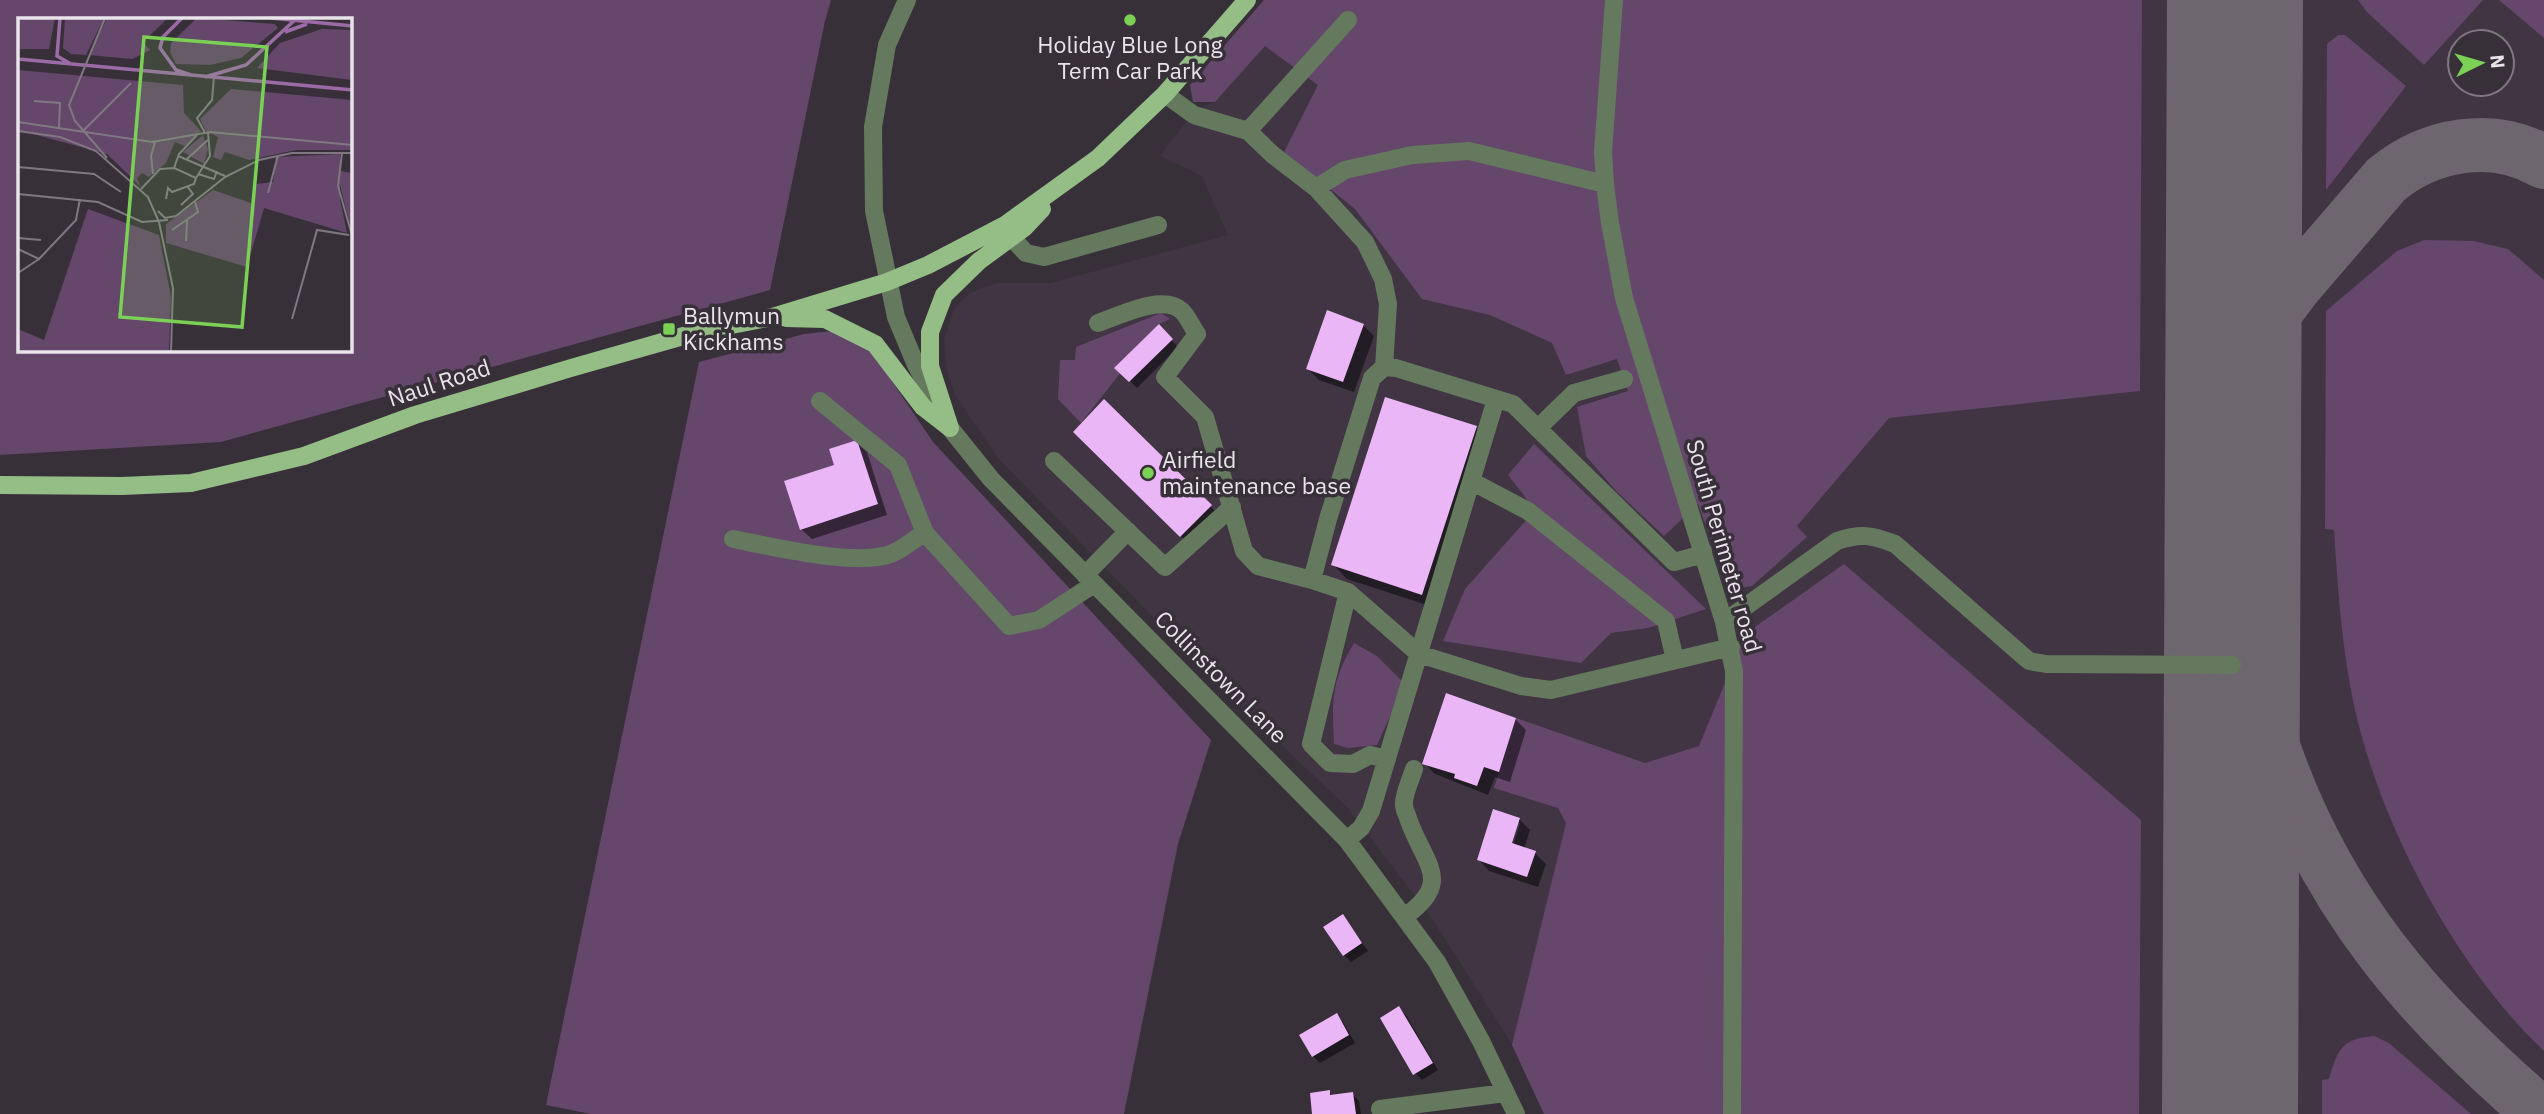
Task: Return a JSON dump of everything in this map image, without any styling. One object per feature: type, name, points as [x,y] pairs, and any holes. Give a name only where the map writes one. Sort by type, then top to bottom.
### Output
[{"type":"main road","points":[[950,428],[930,366],[930,332],[944,295],[979,261],[1024,228],[1066,183],[1098,158],[1166,94],[1248,0]]},
{"type":"main road","name":"Naul Road","points":[[0,485],[122,486],[191,483],[304,456],[415,415],[571,368],[701,331],[772,317],[887,282],[928,265],[1005,225],[1066,183]]},
{"type":"main road","points":[[772,317],[825,320],[875,344],[923,407],[950,428]]},
{"type":"street","name":"Collinstown Lane","points":[[907,0],[887,45],[873,127],[874,211],[887,282],[897,317],[916,365],[950,428],[991,478],[1347,841],[1437,962],[1481,1041],[1516,1114]]},
{"type":"street","name":"South Perimeter road","points":[[1614,0],[1604,152],[1605,184],[1624,298],[1724,622],[1734,671],[1731,1114]]},
{"type":"street","points":[[1248,131],[1348,20]]},
{"type":"street","points":[[1166,94],[1194,115],[1248,131],[1315,188],[1366,242],[1383,279],[1388,304],[1384,368]]},
{"type":"street","points":[[1315,188],[1345,170],[1412,155],[1469,151],[1605,184]]},
{"type":"street","points":[[1011,237],[1026,253],[1044,257],[1158,225]]},
{"type":"street","points":[[1098,323],[1153,304],[1169,304],[1181,310],[1197,334],[1165,377],[1205,417],[1244,551],[1258,566],[1349,592],[1419,653],[1521,686],[1550,690],[1731,647]]},
{"type":"street","points":[[1312,580],[1372,378],[1384,368],[1396,368],[1513,404],[1674,562],[1696,556],[1703,551]]},
{"type":"street","points":[[1538,428],[1574,393],[1624,379]]},
{"type":"street","points":[[1347,841],[1361,828],[1371,811],[1496,399]]},
{"type":"street","points":[[820,401],[898,465],[925,533],[1009,626],[1039,620],[1090,579],[1128,531]]},
{"type":"street","points":[[1054,461],[1165,567],[1232,507]]},
{"type":"street","points":[[1472,481],[1528,511],[1666,621],[1675,660]]},
{"type":"street","points":[[733,539],[794,551],[853,558],[891,554],[925,533]]},
{"type":"street","points":[[1724,622],[1837,541],[1856,535],[1877,537],[1895,544],[2029,661],[2046,664],[2232,665]]},
{"type":"street","points":[[1349,592],[1311,744],[1330,763],[1353,764],[1370,755],[1387,759]]},
{"type":"street","points":[[1404,917],[1421,905],[1433,888],[1432,872],[1414,835],[1404,805],[1414,769]]},
{"type":"street","points":[[1380,1109],[1506,1093]]},
{"type":"shaded area","points":[[0,0],[831,0],[770,290],[221,442],[0,455]]},
{"type":"shaded area","points":[[1264,0],[2142,0],[2140,391],[1889,418],[1797,526],[1807,537],[1752,586],[1739,588],[1727,584],[1698,504],[1664,536],[1616,491],[1586,456],[1577,407],[1628,391],[1617,359],[1566,375],[1552,343],[1490,315],[1422,299],[1355,209],[1284,152],[1318,85],[1265,46],[1215,102],[1193,102],[1190,85]]},
{"type":"shaded area","points":[[1305,0],[2544,0],[2544,1114],[1544,1114],[1512,1044],[1431,917],[1347,807],[1235,701],[998,458],[955,395],[947,369],[944,340],[954,309],[970,293],[996,283],[1051,283],[1228,235],[1202,176],[1160,156],[1186,122],[1203,107],[1215,102]]},
{"type":"shaded area","points":[[2358,0],[2483,0],[2458,28],[2446,28],[2446,41],[2424,65],[2367,12]]},
{"type":"shaded area","points":[[2499,0],[2544,0],[2544,38]]},
{"type":"shaded area","points":[[2338,35],[2345,35],[2406,86],[2326,190],[2327,44]]},
{"type":"shaded area","points":[[2424,240],[2474,241],[2508,249],[2544,280],[2544,1051],[2481,979],[2453,938],[2403,848],[2367,755],[2355,710],[2344,643],[2334,530],[2325,529],[2326,311],[2397,251]]},
{"type":"shaded area","points":[[1161,313],[1170,319],[1159,324],[1081,423],[1058,399],[1060,360],[1075,360],[1076,347]]},
{"type":"shaded area","points":[[833,331],[868,346],[933,442],[1211,740],[1178,844],[1124,1114],[591,1114],[546,1105],[699,362],[804,334]]},
{"type":"shaded area","points":[[1534,444],[1706,609],[1648,628],[1611,633],[1581,663],[1443,641],[1465,589],[1535,510],[1508,475]]},
{"type":"shaded area","points":[[1844,564],[2141,820],[2139,1114],[1544,1114],[1512,1045],[1566,823],[1558,808],[1494,788],[1516,718],[1645,763],[1699,746],[1745,634]]},
{"type":"shaded area","points":[[1354,643],[1377,656],[1405,684],[1377,745],[1348,748],[1334,744],[1333,703],[1337,680]]},
{"type":"shaded area","points":[[2374,1036],[2389,1043],[2471,1114],[2322,1114],[2322,1080],[2329,1079],[2342,1047],[2354,1040]]},
{"type":"building","points":[[1327,310],[1364,324],[1343,382],[1306,369]]},
{"type":"building","points":[[1159,324],[1173,339],[1129,382],[1114,368]]},
{"type":"building","points":[[1385,397],[1477,426],[1422,595],[1331,565]]},
{"type":"building","name":"Airfield maintenance base","points":[[1104,399],[1212,505],[1180,537],[1073,432]]},
{"type":"building","points":[[857,440],[878,504],[800,530],[784,481],[834,465],[829,449]]},
{"type":"building","points":[[1446,693],[1516,718],[1499,772],[1484,767],[1477,786],[1454,778],[1455,774],[1422,764]]},
{"type":"building","points":[[1493,809],[1520,818],[1512,843],[1536,851],[1527,877],[1477,860]]},
{"type":"building","points":[[1343,914],[1362,943],[1343,956],[1323,927]]},
{"type":"building","points":[[1399,1006],[1433,1063],[1413,1075],[1380,1018]]},
{"type":"building","points":[[1337,1013],[1349,1035],[1312,1057],[1299,1035]]},
{"type":"building","points":[[1330,1090],[1330,1095],[1353,1092],[1356,1114],[1312,1114],[1310,1093]]},
{"type":"taxiway","points":[[2233,447],[2246,372],[2261,331],[2295,286],[2386,180],[2422,158],[2462,146],[2504,147],[2544,162]]},
{"type":"taxiway","points":[[2232,583],[2268,731],[2297,807],[2322,859],[2351,907],[2417,994],[2497,1075],[2541,1114]]},
{"type":"runway","points":[[2230,1114],[2235,0]]},
{"type":"place","name":"Holiday Blue Long Term Car Park","points":[[1130,20]]},
{"type":"place","name":"Ballymun Kickhams","points":[[669,329]]},
{"type":"place","name":"Airfield maintenance base","points":[[1148,473]]}]
